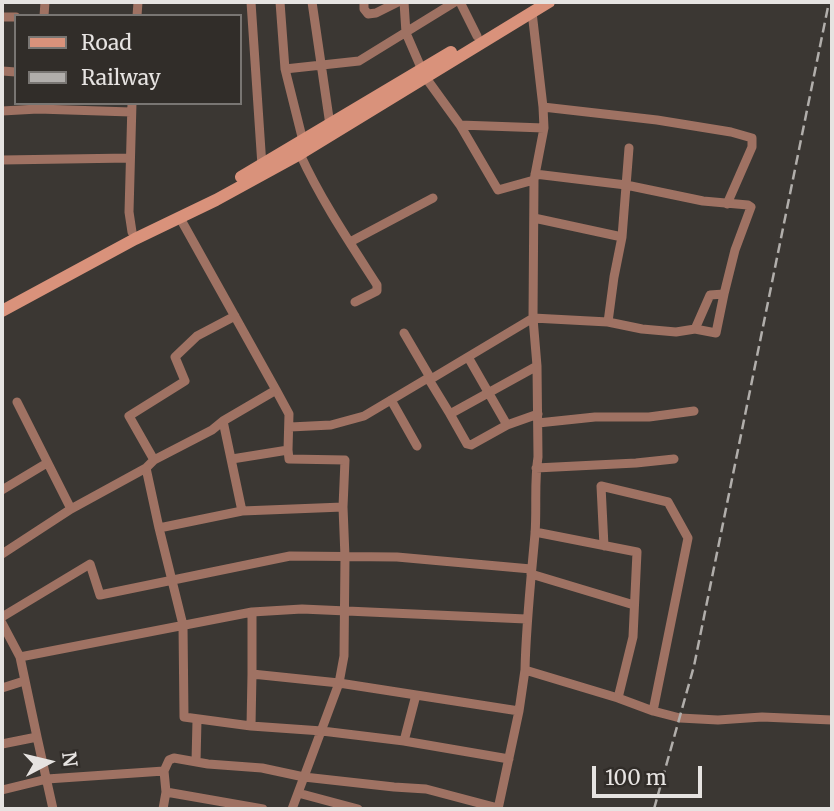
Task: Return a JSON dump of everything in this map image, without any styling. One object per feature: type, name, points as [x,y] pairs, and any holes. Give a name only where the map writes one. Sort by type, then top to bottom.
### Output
[{"type":"main road","points":[[2,302],[132,232],[301,148],[330,125],[424,74],[477,36],[533,7],[549,2]]},
{"type":"main road","points":[[2,312],[135,239],[180,218],[533,7]]},
{"type":"street","points":[[251,2],[262,166]]},
{"type":"street","points":[[280,2],[285,69],[309,174],[378,288],[355,302]]},
{"type":"street","points":[[312,2],[330,125]]},
{"type":"street","points":[[364,2],[364,9],[368,14],[398,2]]},
{"type":"street","points":[[404,2],[406,33],[424,74],[460,125],[499,190],[535,177],[626,186],[751,207],[735,250],[716,333],[695,330],[676,332],[608,323],[533,318],[431,379],[404,333]]},
{"type":"street","points":[[285,69],[359,61],[458,2],[477,36]]},
{"type":"street","points":[[163,809],[166,792],[164,771],[171,759],[262,768],[304,777],[394,788],[426,789],[498,808],[525,670],[526,619],[535,532],[538,418],[533,318],[534,218],[535,177],[544,128],[533,7]]},
{"type":"street","points":[[2,111],[38,106],[132,108],[129,212],[132,232]]},
{"type":"street","points":[[543,107],[657,120],[752,138],[752,147],[727,204]]},
{"type":"street","points":[[460,125],[544,128]]},
{"type":"street","points":[[608,323],[622,237],[629,148]]},
{"type":"street","points":[[2,160],[130,158]]},
{"type":"street","points":[[350,242],[433,198]]},
{"type":"street","points":[[180,218],[288,409],[289,458],[345,460],[344,656],[339,683],[292,809]]},
{"type":"street","points":[[534,218],[622,237]]},
{"type":"street","points":[[695,330],[710,295],[724,294]]},
{"type":"street","points":[[154,460],[130,416],[185,381],[175,357],[197,336],[235,316]]},
{"type":"street","points":[[468,357],[508,425]]},
{"type":"street","points":[[450,414],[537,366]]},
{"type":"street","points":[[290,427],[331,425],[364,416],[428,379],[467,444],[471,445],[508,425],[538,418],[649,417],[694,411]]},
{"type":"street","points":[[2,554],[71,509],[146,468],[154,460],[212,430],[276,390]]},
{"type":"street","points":[[391,400],[417,446]]},
{"type":"street","points":[[17,402],[71,509]]},
{"type":"street","points":[[223,421],[242,511]]},
{"type":"street","points":[[232,459],[288,450]]},
{"type":"street","points":[[536,468],[674,459]]},
{"type":"street","points":[[2,490],[47,463]]},
{"type":"street","points":[[146,468],[183,625],[184,717],[404,741],[509,759]]},
{"type":"street","points":[[604,546],[601,486],[668,502],[688,538],[653,711]]},
{"type":"street","points":[[159,528],[242,511],[343,507]]},
{"type":"street","points":[[535,532],[637,552],[633,636],[618,698]]},
{"type":"street","points":[[2,617],[90,564],[100,595],[290,556],[397,556],[531,572],[634,605]]},
{"type":"street","points":[[20,657],[252,612],[344,610],[526,619]]},
{"type":"street","points":[[251,726],[252,612]]},
{"type":"street","points":[[2,622],[20,657],[53,809]]},
{"type":"street","points":[[525,670],[680,718],[832,720]]},
{"type":"street","points":[[252,674],[339,683],[519,711]]},
{"type":"street","points":[[2,688],[24,681]]},
{"type":"street","points":[[404,741],[416,695]]},
{"type":"street","points":[[196,762],[197,720]]},
{"type":"street","points":[[2,744],[37,737]]},
{"type":"street","points":[[2,790],[47,779],[164,771]]},
{"type":"street","points":[[166,792],[263,809]]},
{"type":"street","points":[[298,793],[358,809]]},
{"type":"railway","points":[[654,809],[694,666],[829,2]]}]
